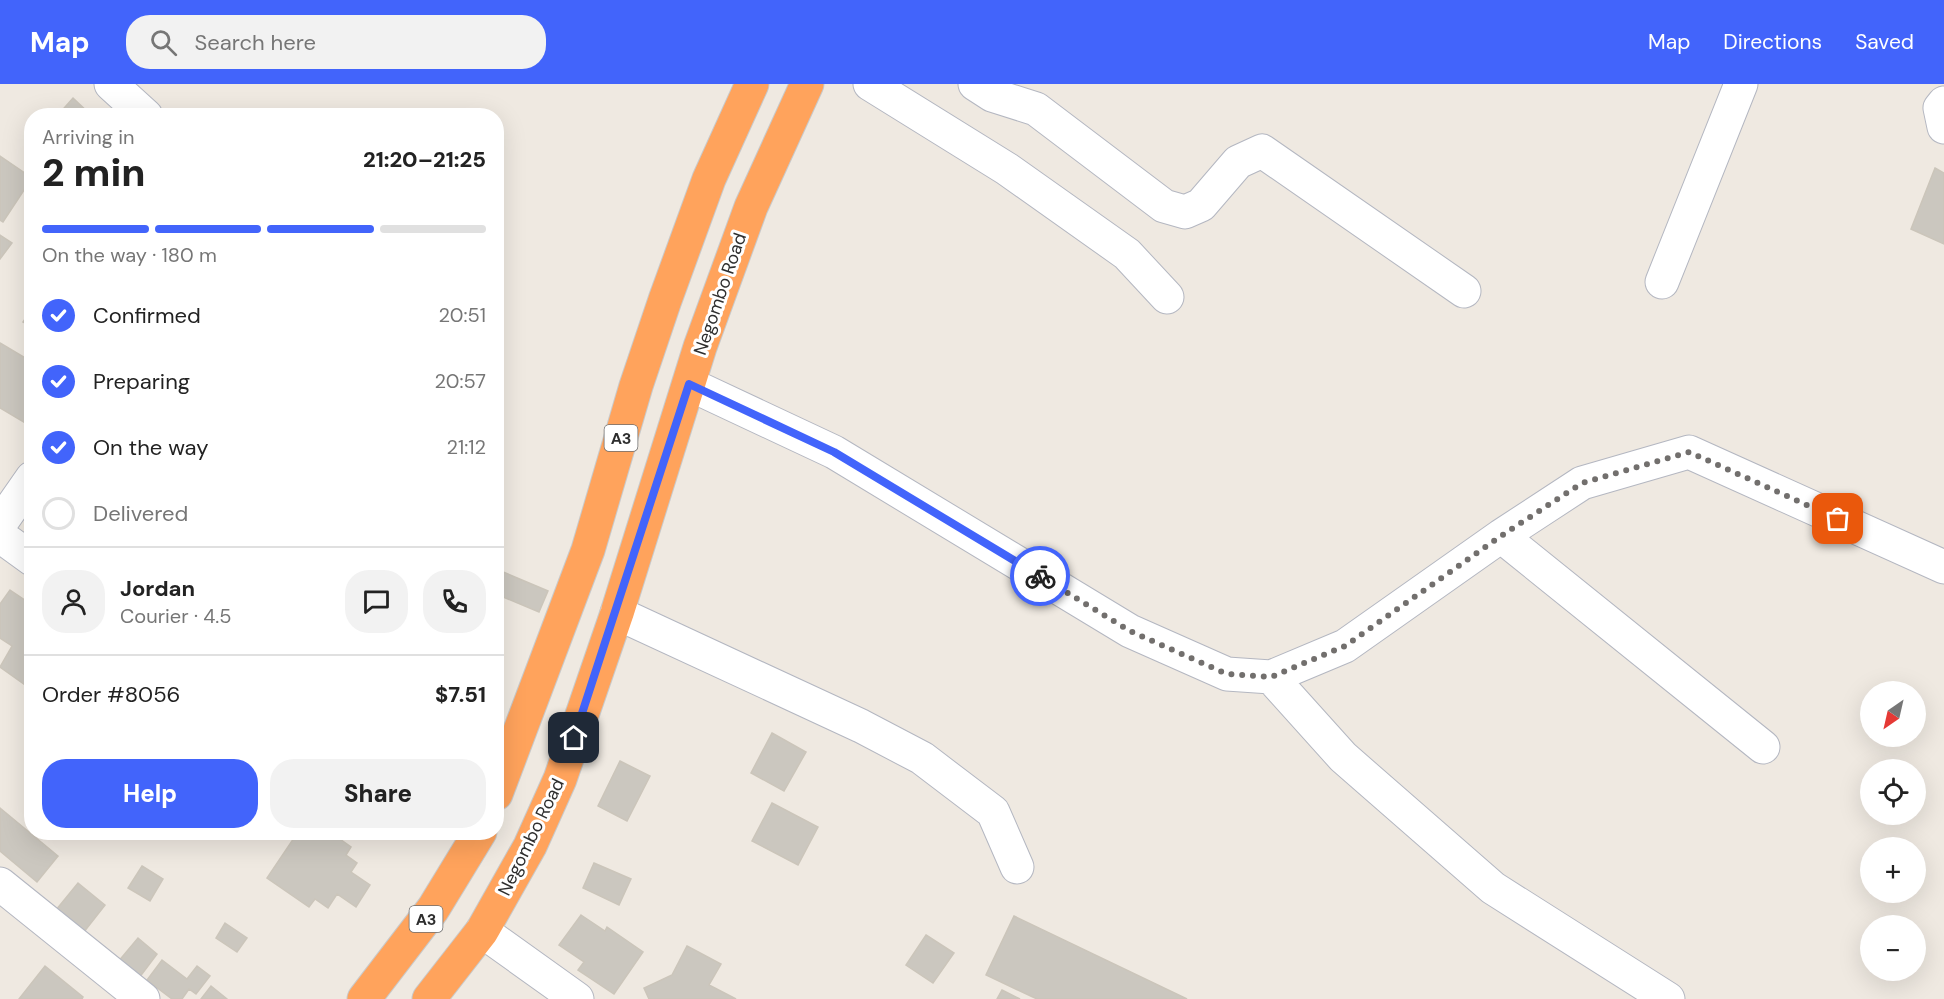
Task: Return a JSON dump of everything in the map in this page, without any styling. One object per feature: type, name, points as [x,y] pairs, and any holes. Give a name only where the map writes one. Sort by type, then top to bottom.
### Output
[{"type":"highway","name":"A3","points":[[504,773],[588,550],[636,386],[665,300],[709,179],[752,84]]},
{"type":"highway","name":"Negombo Road","points":[[429,999],[482,932],[530,846],[560,779],[617,613],[689,384],[750,207],[807,84]]},
{"type":"highway","name":"A3","points":[[364,999],[434,909],[475,840]]},
{"type":"street","points":[[111,84],[137,108]]},
{"type":"street","points":[[870,84],[1007,169],[1126,254],[1167,297]]},
{"type":"street","points":[[975,84],[992,95],[1036,109],[1164,206],[1185,212],[1200,205],[1238,162],[1262,151],[1464,291]]},
{"type":"street","points":[[1662,282],[1741,84]]},
{"type":"street","points":[[1944,103],[1940,108],[1944,127]]},
{"type":"street","points":[[689,384],[834,452],[1130,631],[1227,674],[1271,677],[1345,646],[1501,536],[1582,483],[1689,452],[1944,567]]},
{"type":"street","points":[[0,524],[24,490]]},
{"type":"street","points":[[0,536],[24,553]]},
{"type":"street","points":[[1501,536],[1762,747]]},
{"type":"street","points":[[617,613],[861,726],[922,758],[993,812],[1017,867]]},
{"type":"street","points":[[1271,677],[1343,757],[1493,888],[1668,999]]},
{"type":"street","points":[[0,884],[143,999]]},
{"type":"street","points":[[482,932],[577,999]]},
{"type":"building","points":[[73,98],[84,108],[64,108]]},
{"type":"building","points":[[0,156],[24,172],[24,190],[3,222],[0,220]]},
{"type":"building","points":[[1935,168],[1944,173],[1944,244],[1911,229]]},
{"type":"building","points":[[0,235],[12,243],[0,259]]},
{"type":"building","points":[[0,343],[24,357],[24,422],[0,408]]},
{"type":"building","points":[[504,572],[548,591],[539,612],[504,597]]},
{"type":"building","points":[[10,590],[24,600],[24,684],[0,667],[12,646],[0,638],[0,604]]},
{"type":"building","points":[[772,733],[806,752],[784,791],[751,773]]},
{"type":"building","points":[[620,761],[650,776],[627,821],[598,806]]},
{"type":"building","points":[[772,803],[818,827],[798,865],[752,841]]},
{"type":"building","points":[[0,808],[24,828],[24,840],[39,840],[58,856],[37,882],[0,851]]},
{"type":"building","points":[[293,840],[341,840],[351,847],[346,855],[357,863],[351,872],[370,885],[356,907],[337,894],[328,908],[315,899],[309,907],[267,878]]},
{"type":"building","points":[[594,863],[631,879],[619,905],[583,888]]},
{"type":"building","points":[[142,866],[163,879],[150,901],[128,888]]},
{"type":"building","points":[[78,883],[105,905],[80,937],[52,915]]},
{"type":"building","points":[[581,915],[605,931],[607,927],[643,952],[614,994],[578,970],[584,962],[559,945]]},
{"type":"building","points":[[1014,916],[1187,999],[1037,999],[986,975]]},
{"type":"building","points":[[225,923],[247,938],[237,952],[216,938]]},
{"type":"building","points":[[926,935],[954,953],[933,983],[906,965]]},
{"type":"building","points":[[138,938],[157,954],[139,978],[118,962]]},
{"type":"building","points":[[687,946],[721,964],[709,985],[736,999],[649,999],[644,988],[672,975]]},
{"type":"building","points":[[162,960],[187,979],[197,966],[210,976],[196,994],[189,989],[182,999],[172,999],[147,980]]},
{"type":"building","points":[[45,966],[83,997],[82,999],[19,999]]},
{"type":"building","points":[[211,986],[227,999],[201,999]]},
{"type":"building","points":[[1002,990],[1020,999],[997,999]]},
{"type":"way so far","points":[[1040,576],[1130,631],[1227,674],[1271,677],[1345,646],[1501,536],[1582,483],[1689,452],[1838,519]]},
{"type":"route","points":[[574,738],[624,592],[689,384],[834,452],[1040,576]]}]
